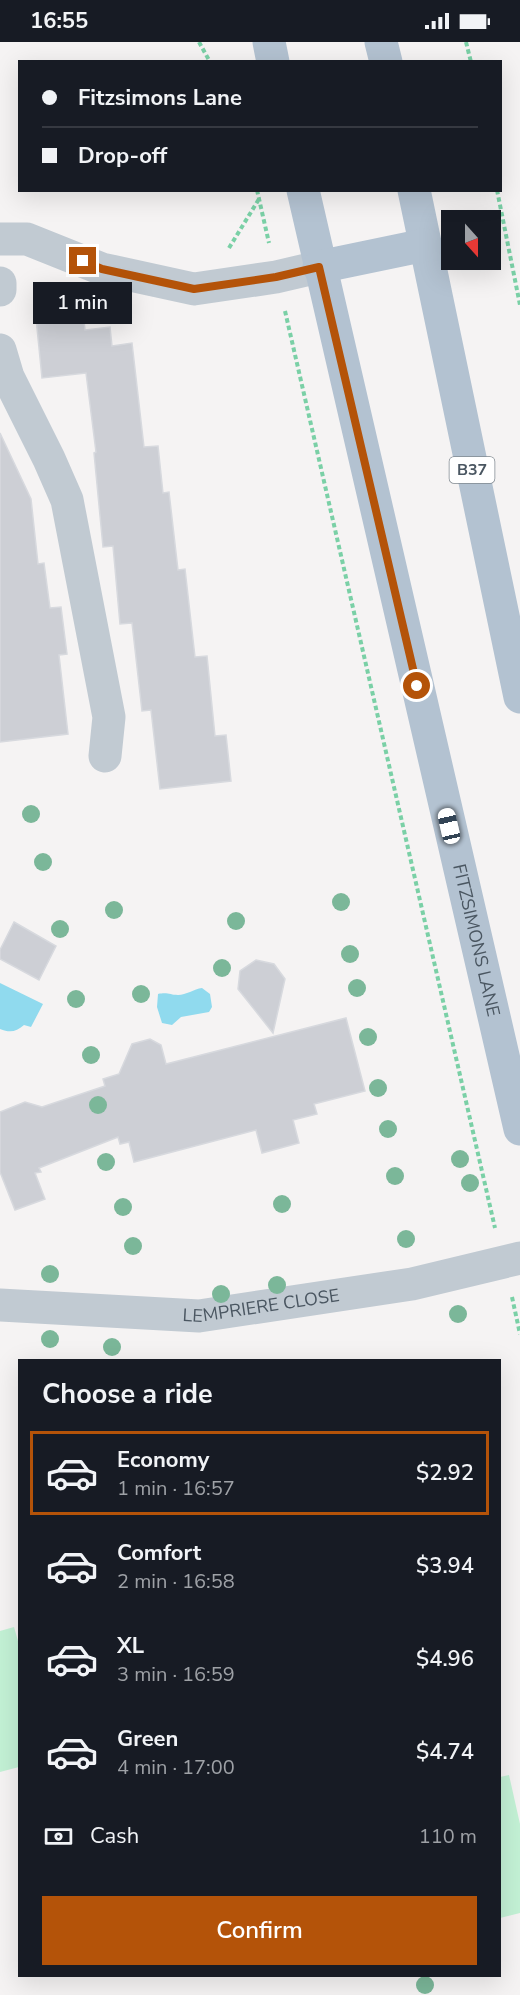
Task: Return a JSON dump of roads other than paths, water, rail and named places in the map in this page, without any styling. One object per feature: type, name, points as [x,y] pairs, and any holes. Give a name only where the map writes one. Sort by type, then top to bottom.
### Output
[{"type":"main road","points":[[268,42],[272,60]]},
{"type":"main road","points":[[381,42],[386,60]]},
{"type":"main road","name":"FITZSIMONS LANE","points":[[303,192],[520,1129]]},
{"type":"main road","name":"B37","points":[[414,192],[520,698]]},
{"type":"main road","points":[[319,267],[425,245]]},
{"type":"street","points":[[0,239],[27,238],[102,269],[194,289],[276,277],[319,267]]},
{"type":"street","points":[[0,283],[0,290]]},
{"type":"street","points":[[0,350],[8,377],[67,500],[109,717],[105,756]]},
{"type":"street","name":"LEMPRIERE CLOSE","points":[[0,1305],[199,1316],[412,1284],[520,1258]]},
{"type":"water","points":[[0,983],[43,1004],[31,1027],[24,1025],[10,1031],[0,1029]]},
{"type":"water","points":[[202,988],[210,994],[212,1007],[209,1012],[181,1017],[172,1025],[162,1023],[157,1007],[158,994],[181,995]]}]
